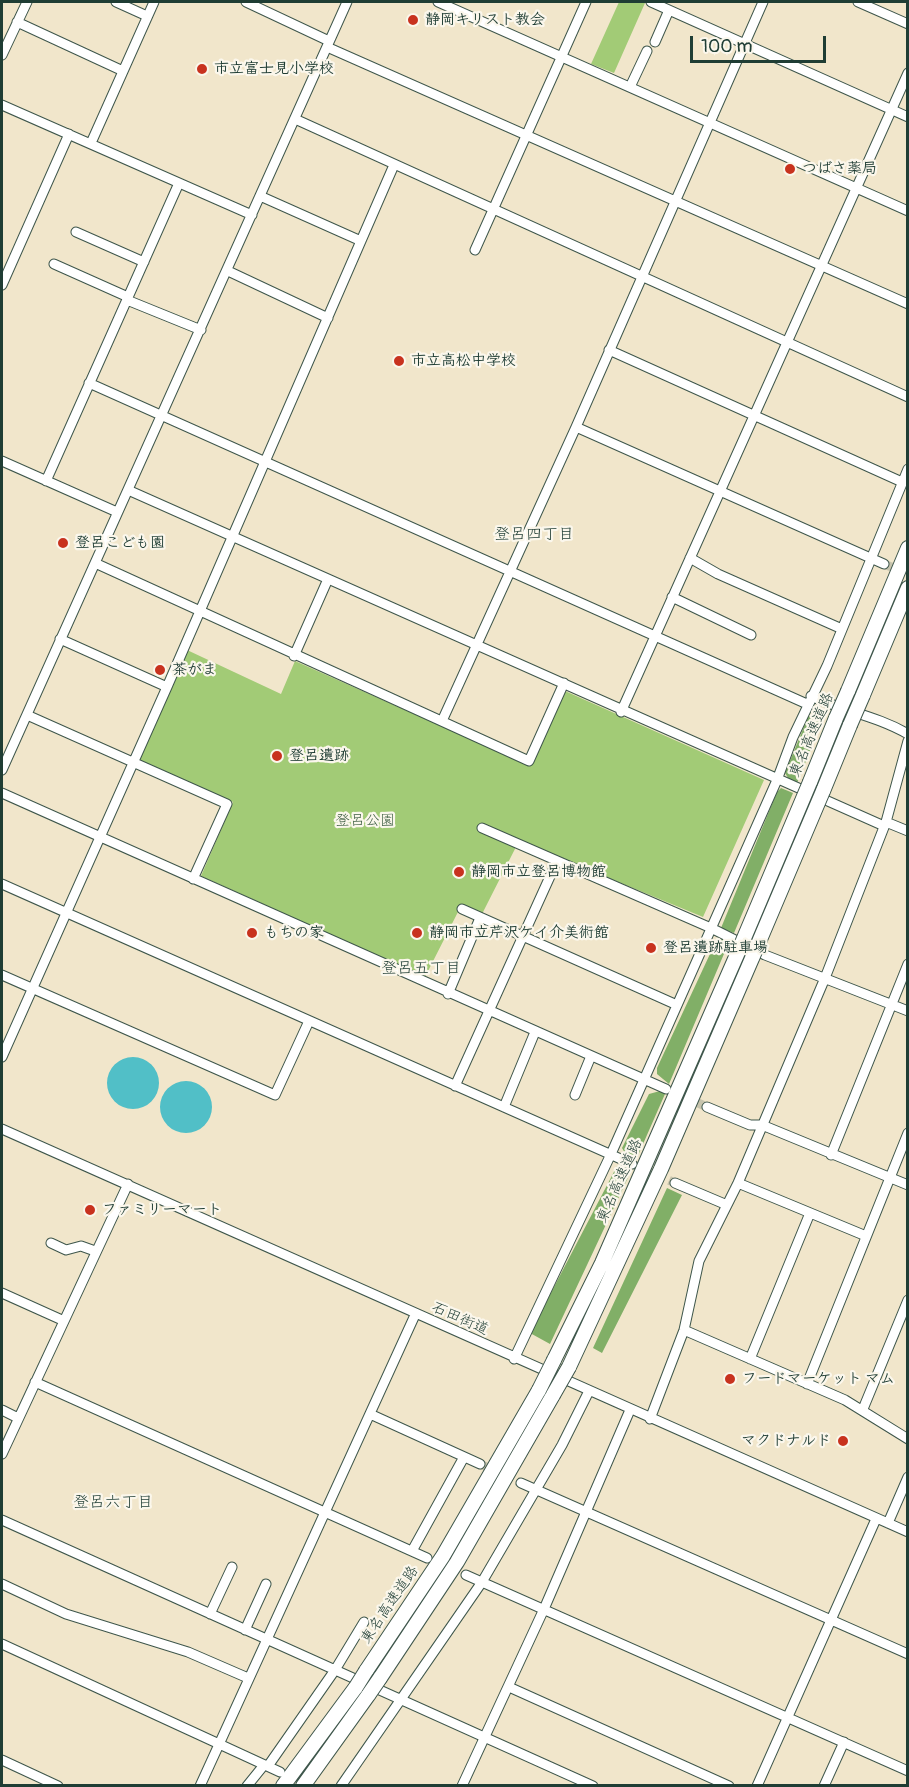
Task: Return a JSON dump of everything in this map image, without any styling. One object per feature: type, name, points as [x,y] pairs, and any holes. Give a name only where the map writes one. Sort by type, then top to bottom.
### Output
[{"type":"highway","name":"東名高速道路","points":[[281,1779],[356,1687],[443,1556],[539,1390],[602,1263],[739,950],[908,548]]},
{"type":"highway","name":"東名高速道路","points":[[303,1785],[369,1694],[457,1562],[569,1367],[662,1169],[908,588]]},
{"type":"street","points":[[2,55],[27,2]]},
{"type":"street","points":[[116,2],[147,16]]},
{"type":"street","points":[[91,143],[154,2]]},
{"type":"street","points":[[246,2],[268,6],[328,44],[526,136],[908,304]]},
{"type":"street","points":[[438,2],[908,211]]},
{"type":"street","points":[[475,250],[586,2]]},
{"type":"street","points":[[651,2],[908,117]]},
{"type":"street","points":[[442,721],[576,427],[763,2]]},
{"type":"street","points":[[858,2],[908,24]]},
{"type":"street","points":[[2,770],[228,271],[344,3]]},
{"type":"street","points":[[655,42],[669,10]]},
{"type":"street","points":[[17,22],[123,71]]},
{"type":"street","points":[[630,87],[647,51]]},
{"type":"street","points":[[621,712],[908,74]]},
{"type":"street","points":[[2,105],[252,215]]},
{"type":"street","points":[[295,119],[492,210],[908,396]]},
{"type":"street","points":[[2,285],[69,134]]},
{"type":"street","points":[[2,1057],[98,837],[167,687],[394,165]]},
{"type":"street","points":[[46,481],[178,183]]},
{"type":"street","points":[[260,196],[361,241]]},
{"type":"street","points":[[76,232],[144,262]]},
{"type":"street","points":[[54,264],[201,330]]},
{"type":"street","points":[[228,271],[328,318]]},
{"type":"street","points":[[609,350],[902,482]]},
{"type":"street","points":[[89,383],[656,635],[809,700],[884,721],[908,734]]},
{"type":"street","points":[[576,427],[719,493],[884,564]]},
{"type":"street","points":[[2,461],[117,513]]},
{"type":"street","points":[[514,1359],[611,1154],[678,1005],[777,780],[809,700],[842,629],[908,470]]},
{"type":"street","points":[[128,490],[564,683],[621,712],[777,780],[885,824],[908,831]]},
{"type":"street","points":[[690,558],[718,574],[842,629]]},
{"type":"street","points":[[95,563],[294,656],[529,761],[564,683]]},
{"type":"street","points":[[294,656],[328,579]]},
{"type":"street","points":[[672,597],[751,635]]},
{"type":"street","points":[[60,639],[167,687]]},
{"type":"street","points":[[27,715],[227,804],[193,879]]},
{"type":"street","points":[[650,1419],[684,1330],[699,1261],[738,1183],[825,978],[885,824],[908,741]]},
{"type":"street","points":[[2,792],[98,837],[666,1089]]},
{"type":"street","points":[[482,828],[711,928],[765,955],[908,1011]]},
{"type":"street","points":[[455,1086],[521,936],[557,861]]},
{"type":"street","points":[[2,884],[632,1164]]},
{"type":"street","points":[[462,909],[678,1005]]},
{"type":"street","points":[[448,993],[480,918]]},
{"type":"street","points":[[831,1155],[908,964]]},
{"type":"street","points":[[2,975],[275,1095],[309,1021]]},
{"type":"street","points":[[504,1107],[535,1032]]},
{"type":"street","points":[[575,1095],[591,1056]]},
{"type":"street","points":[[707,1107],[750,1125],[762,1125],[908,1185]]},
{"type":"street","name":"石田街道","points":[[2,1129],[415,1315],[908,1532]]},
{"type":"street","points":[[807,1384],[908,1133]]},
{"type":"street","points":[[675,1183],[726,1205]]},
{"type":"street","points":[[738,1183],[866,1236]]},
{"type":"street","points":[[2,1454],[94,1251],[128,1184]]},
{"type":"street","points":[[750,1359],[810,1213]]},
{"type":"street","points":[[51,1243],[66,1250],[81,1246],[94,1251]]},
{"type":"street","points":[[2,1293],[62,1320]]},
{"type":"street","points":[[863,1409],[908,1300]]},
{"type":"street","points":[[200,1785],[327,1512],[415,1315]]},
{"type":"street","points":[[684,1330],[863,1409],[908,1439]]},
{"type":"street","points":[[35,1382],[427,1558]]},
{"type":"street","points":[[341,1785],[482,1582],[562,1445],[589,1391]]},
{"type":"street","points":[[2,1410],[18,1418]]},
{"type":"street","points":[[462,1785],[588,1511],[630,1410]]},
{"type":"street","points":[[370,1414],[480,1464]]},
{"type":"street","points":[[412,1551],[464,1457]]},
{"type":"street","points":[[888,1523],[908,1477]]},
{"type":"street","points":[[521,1483],[908,1654]]},
{"type":"street","points":[[758,1785],[876,1519]]},
{"type":"street","points":[[2,1521],[593,1785]]},
{"type":"street","points":[[210,1614],[232,1567]]},
{"type":"street","points":[[466,1575],[908,1770]]},
{"type":"street","points":[[2,1584],[66,1614],[188,1652],[248,1678]]},
{"type":"street","points":[[245,1630],[266,1584]]},
{"type":"street","points":[[247,1785],[266,1765],[335,1670],[364,1622]]},
{"type":"street","points":[[2,1644],[266,1765],[281,1779]]},
{"type":"street","points":[[509,1687],[729,1785]]},
{"type":"street","points":[[824,1785],[844,1742]]},
{"type":"street","points":[[2,1760],[58,1785]]},
{"type":"green space","points":[[619,2],[645,3],[614,73],[591,64]]},
{"type":"green space","name":"登呂公園","points":[[187,650],[281,694],[295,661],[531,766],[565,691],[764,780],[703,917],[519,841],[481,916],[461,906],[425,977],[201,876],[233,802],[138,760]]},
{"type":"green space","points":[[820,711],[826,712],[797,783],[790,781],[785,773],[808,717]]},
{"type":"green space","points":[[781,788],[793,793],[734,933],[721,928],[777,792]]},
{"type":"green space","points":[[722,939],[729,942],[669,1084],[657,1074],[657,1068],[716,941]]},
{"type":"green space","points":[[660,1091],[665,1094],[636,1160],[625,1153],[622,1148],[649,1094]]},
{"type":"green space","points":[[622,1165],[632,1169],[550,1344],[530,1333],[617,1166]]},
{"type":"green space","points":[[667,1188],[682,1195],[602,1353],[593,1348]]},
{"type":"water","points":[[133,1057],[143,1059],[151,1065],[157,1073],[159,1083],[157,1093],[151,1101],[143,1107],[133,1109],[123,1107],[115,1101],[109,1093],[107,1083],[109,1073],[115,1065],[123,1059]]},
{"type":"water","points":[[186,1081],[196,1083],[204,1089],[210,1097],[212,1107],[210,1117],[204,1125],[196,1131],[186,1133],[176,1131],[168,1125],[162,1117],[160,1107],[162,1097],[168,1089],[176,1083]]},
{"type":"tunnel","points":[[884,564],[908,574]]},
{"type":"tunnel","points":[[671,1091],[707,1107]]},
{"type":"tunnel","points":[[632,1164],[675,1183]]},
{"type":"tunnel","points":[[480,1464],[521,1483]]},
{"type":"place","name":"静岡キリスト教会","points":[[413,20]]},
{"type":"place","name":"市立富士見小学校","points":[[202,69]]},
{"type":"place","name":"つばさ薬局","points":[[790,169]]},
{"type":"place","name":"市立高松中学校","points":[[399,361]]},
{"type":"place","name":"登呂こども園","points":[[63,543]]},
{"type":"place","name":"茶がま","points":[[160,670]]},
{"type":"place","name":"登呂遺跡","points":[[277,756]]},
{"type":"place","name":"静岡市立登呂博物館","points":[[459,872]]},
{"type":"place","name":"もちの家","points":[[252,933]]},
{"type":"place","name":"静岡市立芹沢ケイ介美術館","points":[[417,933]]},
{"type":"place","name":"登呂遺跡駐車場","points":[[651,948]]},
{"type":"place","name":"ファミリーマート","points":[[90,1210]]},
{"type":"place","name":"フードマーケット マム","points":[[730,1379]]},
{"type":"place","name":"マクドナルド","points":[[843,1441]]},
{"type":"district","name":"登呂四丁目","points":[[534,535]]},
{"type":"district","name":"登呂五丁目","points":[[421,969]]},
{"type":"district","name":"登呂六丁目","points":[[113,1503]]}]
